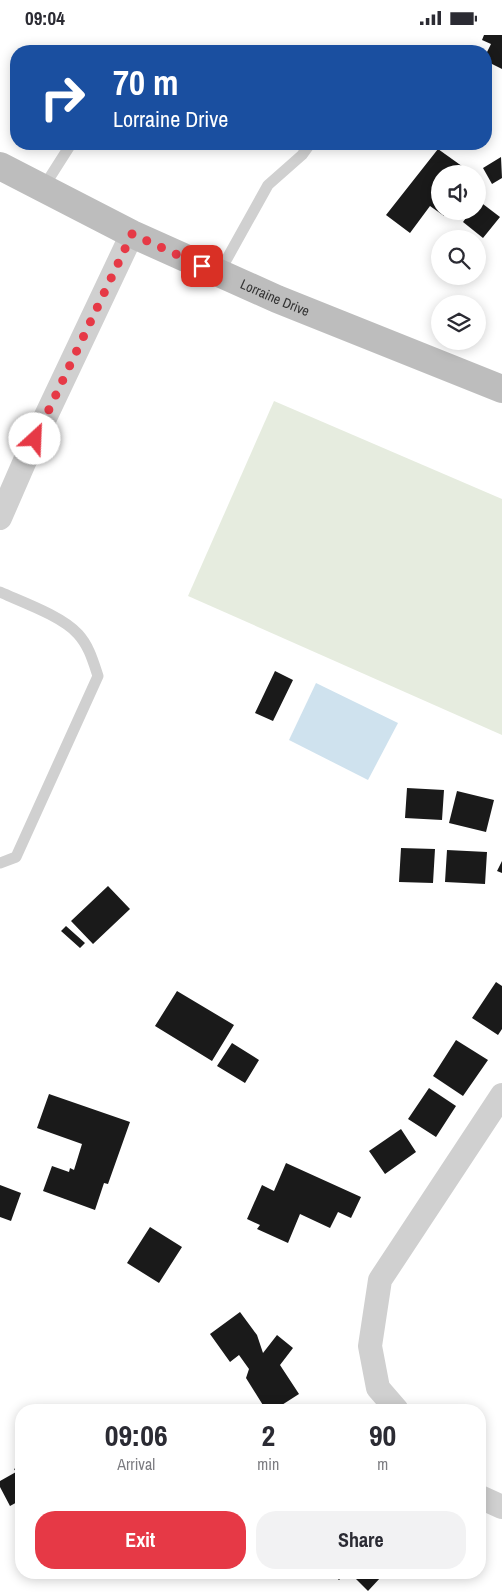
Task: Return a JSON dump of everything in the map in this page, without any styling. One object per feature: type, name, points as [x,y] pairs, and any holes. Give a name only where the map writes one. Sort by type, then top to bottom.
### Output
[{"type":"street","name":"Lorraine Drive","points":[[0,166],[132,234],[286,303],[502,389]]},
{"type":"street","points":[[0,518],[27,456],[132,234]]},
{"type":"street","points":[[392,1404],[378,1388],[370,1346],[380,1281],[502,1095]]},
{"type":"street","points":[[486,1500],[502,1507]]},
{"type":"lane","points":[[44,188],[67,150]]},
{"type":"lane","points":[[220,273],[268,185],[306,150]]},
{"type":"lane","points":[[0,592],[56,618],[78,633],[90,652],[98,676],[16,857],[0,863]]},
{"type":"shaded area","points":[[274,401],[502,499],[502,735],[188,596]]},
{"type":"water","points":[[316,683],[398,723],[368,780],[289,740]]},
{"type":"building","points":[[484,35],[502,35],[502,69],[492,64],[492,45],[482,40]]},
{"type":"building","points":[[437,150],[439,150],[460,165],[431,165],[431,207],[410,233],[386,215]]},
{"type":"building","points":[[501,157],[502,178],[492,184],[486,173],[486,166]]},
{"type":"building","points":[[486,206],[500,217],[486,234],[486,230],[473,230],[463,222],[464,220],[486,220]]},
{"type":"building","points":[[275,671],[293,680],[273,721],[255,713]]},
{"type":"building","points":[[407,788],[444,790],[442,820],[405,818]]},
{"type":"building","points":[[457,791],[494,800],[486,832],[449,823]]},
{"type":"building","points":[[401,848],[435,849],[433,883],[399,882]]},
{"type":"building","points":[[447,850],[487,852],[485,884],[445,882]]},
{"type":"building","points":[[502,861],[502,873],[497,871]]},
{"type":"building","points":[[108,886],[130,909],[93,944],[71,921]]},
{"type":"building","points":[[66,926],[85,943],[80,948],[61,931]]},
{"type":"building","points":[[496,982],[502,986],[502,1029],[498,1035],[472,1018]]},
{"type":"building","points":[[177,991],[234,1025],[212,1061],[155,1026]]},
{"type":"building","points":[[456,1040],[488,1060],[463,1096],[433,1076]]},
{"type":"building","points":[[232,1043],[259,1060],[245,1083],[217,1066]]},
{"type":"building","points":[[429,1088],[456,1106],[436,1137],[408,1119]]},
{"type":"building","points":[[49,1094],[130,1122],[108,1184],[104,1183],[95,1210],[43,1191],[52,1166],[69,1172],[70,1168],[74,1170],[82,1144],[37,1128]]},
{"type":"building","points":[[401,1129],[416,1152],[385,1174],[369,1151]]},
{"type":"building","points":[[286,1163],[361,1197],[351,1218],[338,1212],[330,1228],[300,1214],[288,1243],[257,1229],[260,1225],[247,1219],[262,1185],[274,1191]]},
{"type":"building","points":[[0,1185],[21,1193],[11,1221],[0,1217]]},
{"type":"building","points":[[150,1227],[182,1247],[159,1283],[127,1263]]},
{"type":"building","points":[[240,1312],[257,1335],[263,1353],[277,1335],[293,1348],[280,1365],[299,1394],[283,1404],[262,1404],[246,1378],[249,1369],[239,1355],[230,1362],[210,1334]]},
{"type":"building","points":[[15,1473],[15,1503],[10,1506],[0,1487],[0,1481]]},
{"type":"building","points":[[356,1579],[379,1579],[368,1591]]},
{"type":"route","points":[[35,439],[132,234],[202,266]]}]
